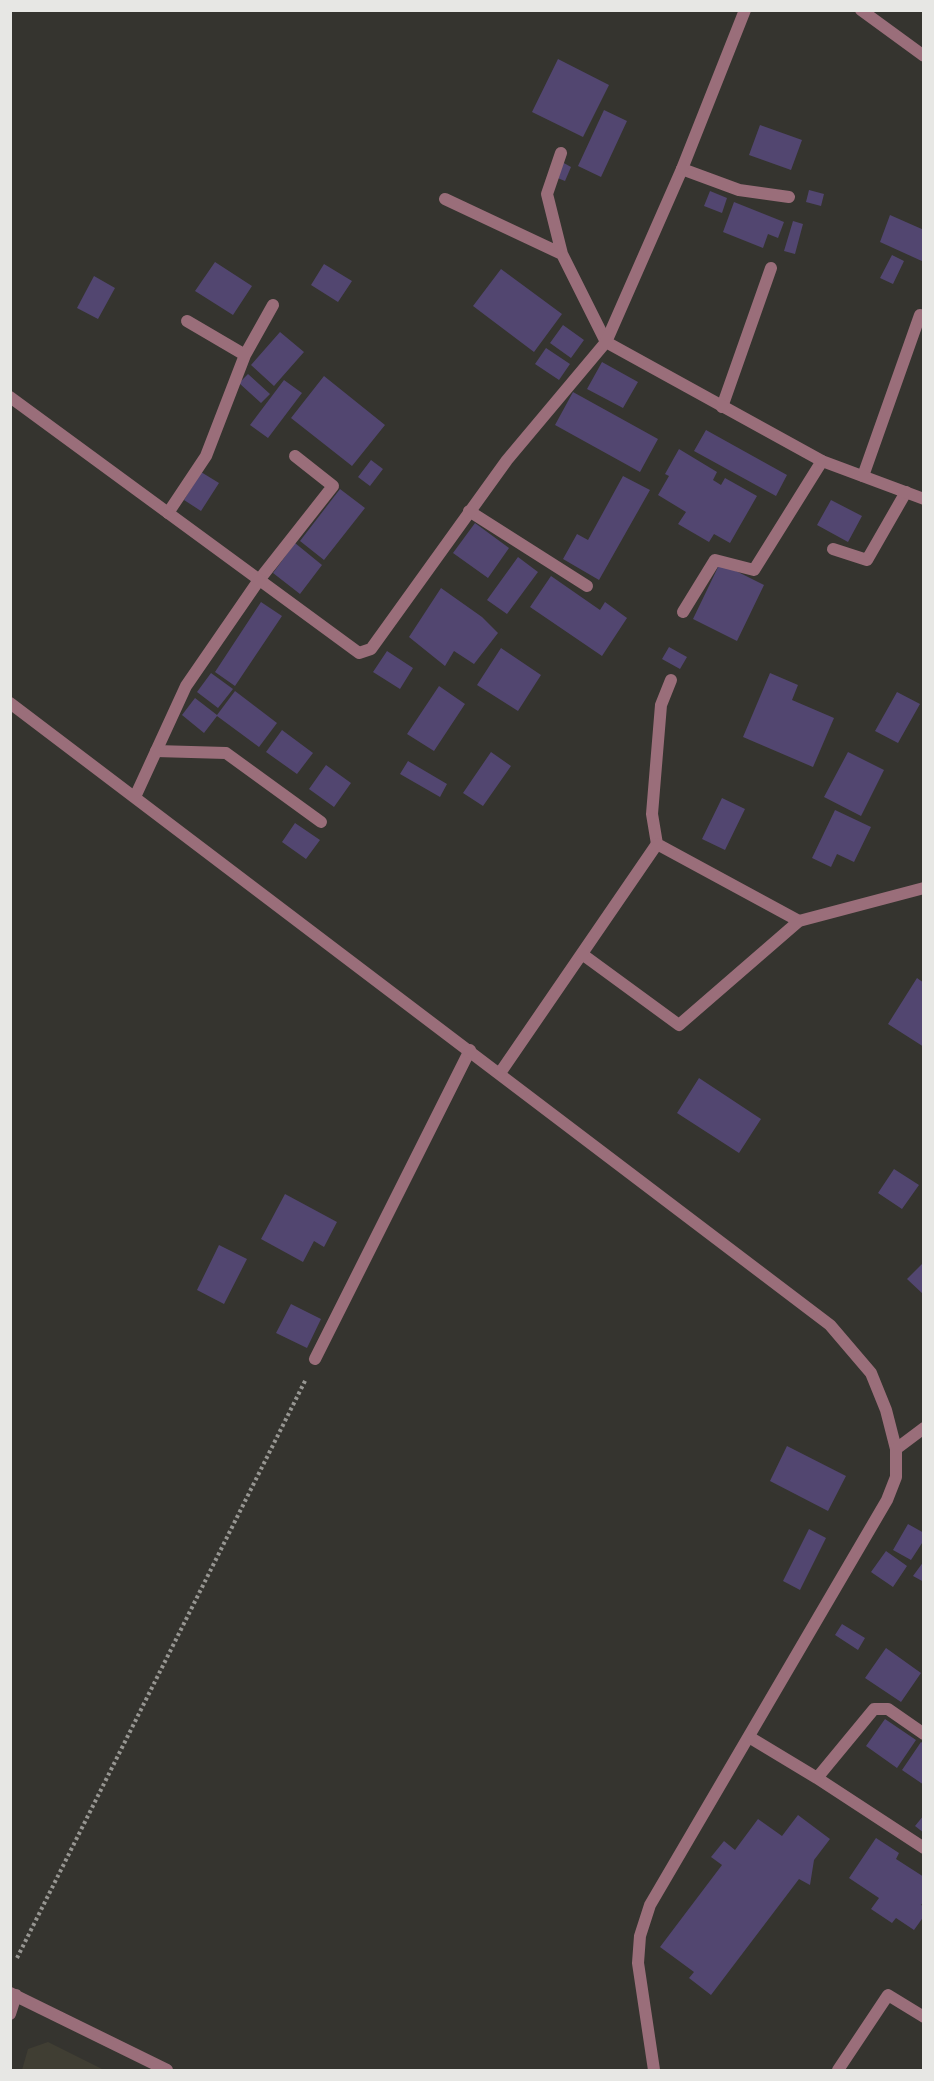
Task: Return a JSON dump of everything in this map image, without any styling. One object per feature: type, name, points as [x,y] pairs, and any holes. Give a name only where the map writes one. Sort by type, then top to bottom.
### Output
[{"type":"street","points":[[10,397],[358,653],[371,649],[507,459],[606,342],[682,169],[745,10]]},
{"type":"street","points":[[861,10],[924,56]]},
{"type":"street","points":[[561,153],[547,194],[561,254],[606,342],[822,461],[924,499]]},
{"type":"street","points":[[682,169],[739,190],[789,197]]},
{"type":"street","points":[[445,199],[561,254]]},
{"type":"street","points":[[722,407],[771,268]]},
{"type":"street","points":[[168,513],[206,456],[245,355],[273,305]]},
{"type":"street","points":[[863,476],[920,315]]},
{"type":"street","points":[[187,321],[245,355]]},
{"type":"street","points":[[135,797],[186,686],[259,580],[333,486],[295,456]]},
{"type":"street","points":[[683,612],[715,560],[754,570],[822,461]]},
{"type":"street","points":[[833,549],[867,560],[906,492]]},
{"type":"street","points":[[469,511],[587,586]]},
{"type":"street","points":[[500,1073],[657,844],[652,814],[658,738],[661,705],[671,680]]},
{"type":"street","points":[[10,703],[830,1325],[871,1373],[886,1410],[896,1449],[896,1477],[887,1500],[650,1905],[640,1936],[638,1963],[654,2070]]},
{"type":"street","points":[[156,751],[226,753],[321,822]]},
{"type":"street","points":[[657,844],[799,921]]},
{"type":"street","points":[[582,954],[679,1025],[799,921],[924,888]]},
{"type":"street","points":[[315,1359],[470,1050]]},
{"type":"street","points":[[896,1449],[924,1428]]},
{"type":"street","points":[[817,1778],[874,1709],[888,1709],[924,1734]]},
{"type":"street","points":[[749,1737],[924,1848]]},
{"type":"street","points":[[10,2014],[13,1994],[167,2070]]},
{"type":"street","points":[[838,2070],[888,1995],[924,2017]]},
{"type":"path","points":[[17,1958],[315,1359]]},
{"type":"shaded area","points":[[48,2042],[104,2070],[22,2070],[28,2049]]},
{"type":"building","points":[[558,59],[609,85],[583,137],[532,112]]},
{"type":"building","points":[[604,110],[627,121],[601,177],[578,166]]},
{"type":"building","points":[[760,125],[802,140],[791,170],[749,155]]},
{"type":"building","points":[[562,162],[571,167],[565,181],[555,177]]},
{"type":"building","points":[[809,190],[824,194],[821,206],[806,202]]},
{"type":"building","points":[[710,191],[727,198],[722,213],[704,206]]},
{"type":"building","points":[[734,202],[784,222],[778,238],[768,234],[763,248],[723,232]]},
{"type":"building","points":[[890,215],[924,230],[924,262],[880,242]]},
{"type":"building","points":[[793,221],[803,224],[795,254],[784,251]]},
{"type":"building","points":[[892,255],[904,261],[893,284],[880,278]]},
{"type":"building","points":[[215,262],[252,286],[233,315],[195,291]]},
{"type":"building","points":[[324,264],[352,281],[338,302],[311,285]]},
{"type":"building","points":[[501,269],[562,314],[534,352],[473,306]]},
{"type":"building","points":[[94,276],[115,288],[98,319],[77,308]]},
{"type":"building","points":[[563,325],[584,340],[571,358],[550,343]]},
{"type":"building","points":[[280,332],[304,352],[274,386],[251,365]]},
{"type":"building","points":[[546,348],[570,364],[559,380],[535,364]]},
{"type":"building","points":[[602,362],[638,382],[623,408],[587,389]]},
{"type":"building","points":[[248,374],[270,394],[261,403],[239,383]]},
{"type":"building","points":[[324,376],[385,425],[352,466],[291,418]]},
{"type":"building","points":[[284,380],[302,393],[268,438],[250,425]]},
{"type":"building","points":[[573,392],[658,439],[640,472],[555,425]]},
{"type":"building","points":[[706,430],[787,475],[776,496],[694,451]]},
{"type":"building","points":[[679,449],[717,472],[713,480],[721,485],[725,478],[757,496],[730,543],[714,534],[709,542],[678,524],[686,512],[658,495],[669,476],[665,474]]},
{"type":"building","points":[[371,460],[383,469],[370,486],[358,477]]},
{"type":"building","points":[[201,472],[219,483],[201,511],[184,500]]},
{"type":"building","points":[[623,476],[650,490],[599,580],[563,559],[577,534],[588,540]]},
{"type":"building","points":[[340,489],[365,508],[324,560],[300,541]]},
{"type":"building","points":[[831,500],[862,516],[848,542],[817,525]]},
{"type":"building","points":[[475,523],[509,548],[488,578],[453,553]]},
{"type":"building","points":[[295,543],[322,565],[300,594],[273,573]]},
{"type":"building","points":[[518,557],[538,572],[507,614],[487,600]]},
{"type":"building","points":[[720,563],[764,585],[737,641],[693,619]]},
{"type":"building","points":[[551,576],[600,610],[605,602],[627,618],[602,656],[530,607]]},
{"type":"building","points":[[441,588],[482,617],[498,633],[474,664],[454,651],[445,666],[409,637]]},
{"type":"building","points":[[261,602],[282,616],[235,686],[215,672]]},
{"type":"building","points":[[669,647],[687,657],[680,669],[662,659]]},
{"type":"building","points":[[501,648],[541,675],[518,711],[477,685]]},
{"type":"building","points":[[387,651],[413,668],[400,689],[373,672]]},
{"type":"building","points":[[211,673],[233,689],[218,708],[197,692]]},
{"type":"building","points":[[770,673],[798,685],[792,700],[834,718],[813,767],[743,737]]},
{"type":"building","points":[[439,686],[465,704],[434,751],[407,734]]},
{"type":"building","points":[[235,691],[277,723],[259,747],[217,716],[204,733],[182,715],[195,698],[217,715]]},
{"type":"building","points":[[897,692],[920,704],[898,743],[875,731]]},
{"type":"building","points":[[282,730],[313,753],[297,774],[266,752]]},
{"type":"building","points":[[491,752],[511,766],[483,806],[463,793]]},
{"type":"building","points":[[848,752],[884,770],[861,816],[824,797]]},
{"type":"building","points":[[408,761],[447,784],[440,797],[400,774]]},
{"type":"building","points":[[326,765],[351,783],[334,807],[309,789]]},
{"type":"building","points":[[722,798],[745,809],[725,850],[702,839]]},
{"type":"building","points":[[835,810],[871,827],[854,862],[837,854],[831,867],[812,858]]},
{"type":"building","points":[[295,823],[320,840],[306,859],[282,842]]},
{"type":"building","points":[[917,978],[924,983],[924,1047],[888,1024]]},
{"type":"building","points":[[699,1078],[761,1119],[739,1153],[677,1113]]},
{"type":"building","points":[[894,1169],[919,1185],[902,1209],[878,1193]]},
{"type":"building","points":[[285,1194],[337,1222],[324,1247],[314,1241],[303,1262],[261,1239]]},
{"type":"building","points":[[219,1245],[247,1259],[224,1304],[197,1290]]},
{"type":"building","points":[[924,1262],[924,1295],[907,1279]]},
{"type":"building","points":[[291,1304],[321,1319],[307,1348],[276,1333]]},
{"type":"building","points":[[787,1446],[846,1476],[828,1511],[770,1481]]},
{"type":"building","points":[[908,1524],[924,1533],[924,1540],[911,1560],[893,1550]]},
{"type":"building","points":[[809,1529],[826,1538],[800,1590],[783,1581]]},
{"type":"building","points":[[886,1551],[907,1566],[893,1587],[871,1572]]},
{"type":"building","points":[[924,1561],[924,1582],[913,1576]]},
{"type":"building","points":[[842,1624],[865,1638],[858,1650],[835,1635]]},
{"type":"building","points":[[886,1648],[921,1673],[901,1702],[865,1678]]},
{"type":"building","points":[[885,1719],[916,1740],[897,1768],[866,1746]]},
{"type":"building","points":[[921,1742],[924,1744],[924,1785],[902,1770]]},
{"type":"building","points":[[798,1815],[830,1839],[814,1860],[810,1885],[799,1879],[711,1995],[689,1978],[694,1972],[660,1947],[722,1865],[711,1857],[724,1841],[735,1850],[758,1819],[782,1836]]},
{"type":"building","points":[[924,1815],[924,1833],[915,1826]]},
{"type":"building","points":[[876,1838],[899,1853],[896,1859],[924,1877],[924,1901],[921,1905],[924,1906],[924,1916],[914,1930],[896,1918],[892,1923],[871,1909],[879,1898],[849,1878]]}]
